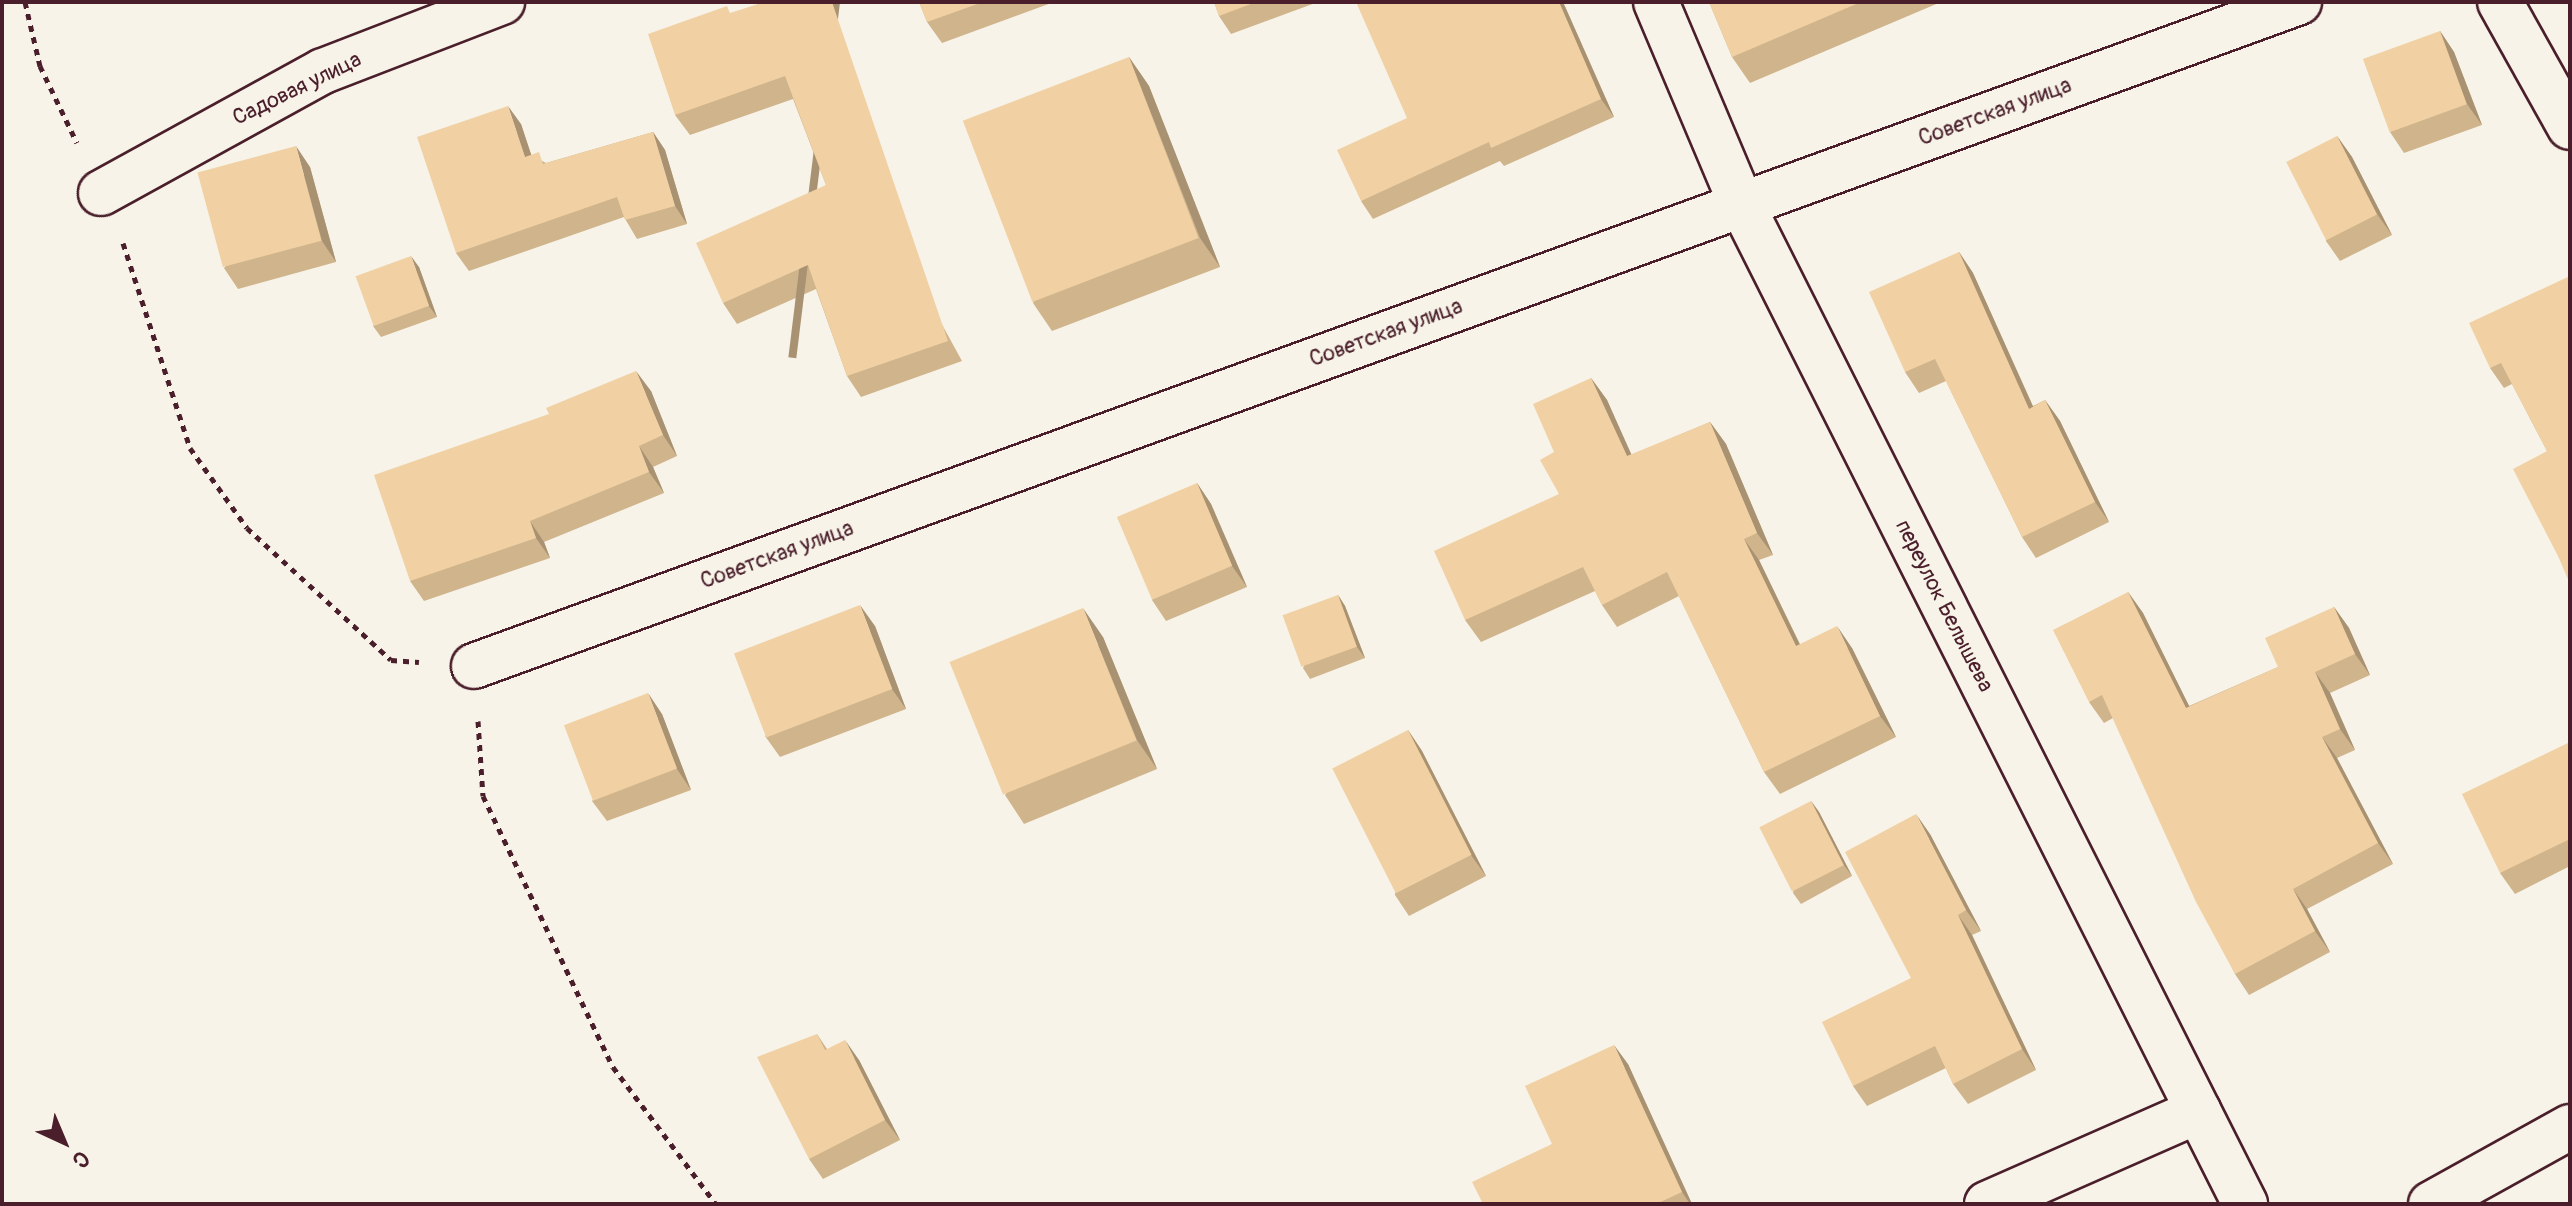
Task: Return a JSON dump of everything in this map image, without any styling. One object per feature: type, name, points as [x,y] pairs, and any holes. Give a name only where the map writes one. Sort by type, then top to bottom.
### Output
[{"type":"street","name":"Садовая улица","points":[[101,193],[323,71],[502,2]]},
{"type":"street","name":"переулок Белышева","points":[[1656,2],[1741,203],[2245,1204]]},
{"type":"street","name":"Советская улица","points":[[474,666],[2299,2]]},
{"type":"street","points":[[2500,2],[2570,127]]},
{"type":"street","points":[[1987,1204],[2198,1111]]},
{"type":"street","points":[[2431,1204],[2570,1127]]},
{"type":"path","points":[[25,2],[40,66],[120,236],[190,448],[247,528],[391,660],[474,666],[483,796],[613,1067],[716,1204]]},
{"type":"building","points":[[765,2],[832,2],[948,341],[847,376],[808,265],[723,303],[696,243],[826,185],[785,76],[675,115],[648,34],[727,6],[730,13]]},
{"type":"building","points":[[919,2],[983,2],[927,22]]},
{"type":"building","points":[[1214,2],[1256,2],[1219,16]]},
{"type":"building","points":[[1356,2],[1559,2],[1601,99],[1491,148],[1489,142],[1361,201],[1337,150],[1407,118]]},
{"type":"building","points":[[1709,2],[1861,2],[1732,57]]},
{"type":"building","points":[[2440,31],[2467,104],[2390,132],[2363,59]]},
{"type":"building","points":[[1129,57],[1199,238],[1032,302],[963,121]]},
{"type":"building","points":[[508,106],[525,157],[539,152],[543,164],[653,132],[675,206],[625,220],[617,197],[456,253],[417,137]]},
{"type":"building","points":[[2337,136],[2377,214],[2326,240],[2286,162]]},
{"type":"building","points":[[296,146],[321,241],[223,267],[197,172]]},
{"type":"building","points":[[1959,252],[2029,409],[2045,400],[2095,502],[2022,537],[1935,359],[1905,372],[1869,292]]},
{"type":"building","points":[[411,256],[429,306],[374,326],[356,276]]},
{"type":"building","points":[[2570,276],[2570,584],[2513,469],[2547,451],[2501,363],[2490,368],[2469,323]]},
{"type":"building","points":[[636,371],[663,435],[639,446],[649,472],[530,521],[536,538],[410,581],[374,475],[549,414],[546,408]]},
{"type":"building","points":[[1591,378],[1627,456],[1710,422],[1757,533],[1744,539],[1796,646],[1837,626],[1880,716],[1764,772],[1667,572],[1602,605],[1583,567],[1465,620],[1434,551],[1559,494],[1540,460],[1554,452],[1533,404]]},
{"type":"building","points":[[1197,483],[1232,566],[1152,600],[1117,517]]},
{"type":"building","points":[[2128,592],[2186,708],[2278,667],[2265,638],[2334,607],[2355,654],[2315,672],[2340,729],[2322,737],[2378,843],[2293,889],[2315,931],[2235,974],[2196,902],[2102,695],[2089,702],[2053,630]]},
{"type":"building","points":[[1338,595],[1357,647],[1301,667],[1283,615]]},
{"type":"building","points":[[860,605],[892,689],[766,737],[734,653]]},
{"type":"building","points":[[1083,608],[1137,741],[1003,795],[949,662]]},
{"type":"building","points":[[648,693],[677,769],[593,801],[564,725]]},
{"type":"building","points":[[1408,730],[1472,855],[1396,893],[1332,769]]},
{"type":"building","points":[[2570,742],[2570,845],[2568,840],[2500,873],[2462,794]]},
{"type":"building","points":[[1811,801],[1844,865],[1792,891],[1759,827]]},
{"type":"building","points":[[1916,814],[1966,910],[1958,915],[2022,1049],[1953,1084],[1935,1046],[1853,1086],[1822,1022],[1911,978],[1845,852]]},
{"type":"building","points":[[817,1034],[825,1050],[845,1040],[885,1120],[809,1159],[757,1057]]},
{"type":"building","points":[[1614,1045],[1682,1192],[1656,1204],[1483,1204],[1472,1182],[1552,1144],[1525,1086]]}]
